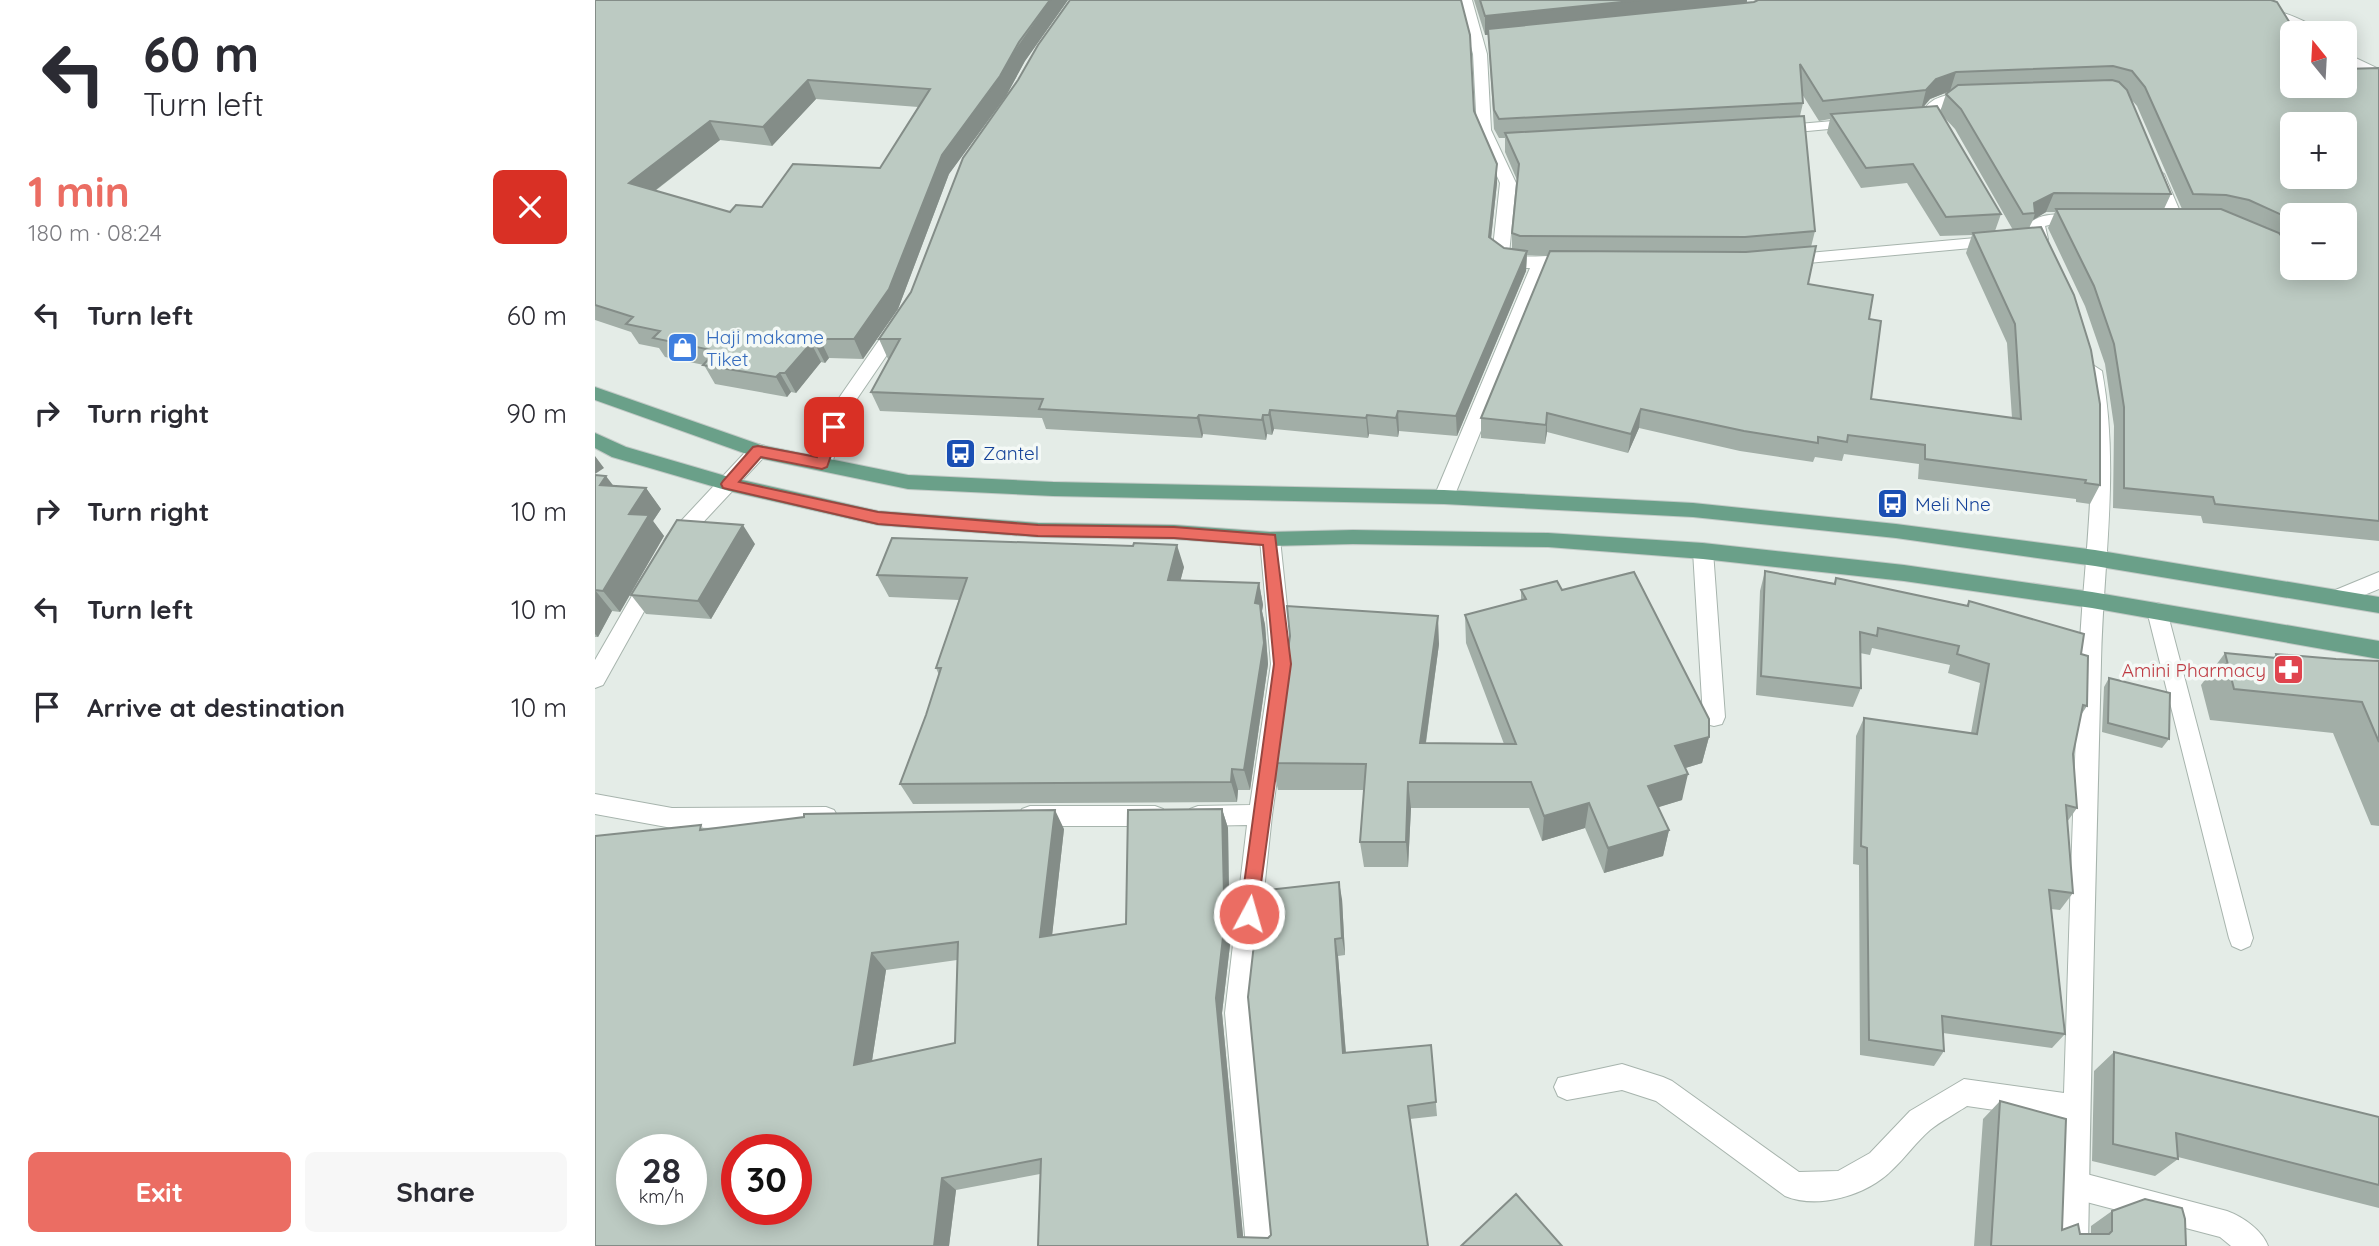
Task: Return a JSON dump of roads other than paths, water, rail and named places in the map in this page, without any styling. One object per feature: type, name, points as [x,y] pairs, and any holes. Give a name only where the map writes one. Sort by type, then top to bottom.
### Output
[{"type":"main road","points":[[595,393],[758,451],[908,482],[1053,489],[1444,497],[1693,510],[1896,531],[2095,558],[2379,605]]},
{"type":"main road","points":[[595,440],[619,452],[729,484],[878,518],[1038,530],[1174,532],[1270,539],[1353,537],[1548,540],[1703,551],[1904,573],[2092,600],[2379,650]]},
{"type":"street","points":[[1465,0],[1484,43],[1484,130],[1498,146],[1508,183],[1500,257],[1517,263],[1594,262]]},
{"type":"street","points":[[2228,0],[2287,21]]},
{"type":"street","points":[[2357,63],[2379,75]]},
{"type":"street","points":[[1909,116],[1933,118],[1930,108],[1950,98],[1991,97]]},
{"type":"street","points":[[1756,131],[1873,121]]},
{"type":"street","points":[[2149,158],[2176,221]]},
{"type":"street","points":[[1769,262],[2006,235],[2045,246],[2037,224],[2046,220],[2093,219]]},
{"type":"street","points":[[1444,497],[1541,262]]},
{"type":"street","points":[[822,463],[841,408],[908,312]]},
{"type":"street","points":[[2074,1246],[2092,600],[2104,479],[2101,410],[2089,355]]},
{"type":"street","points":[[595,679],[678,535],[758,451]]},
{"type":"street","points":[[1260,1246],[1238,1013],[1282,664],[1270,539]]},
{"type":"street","points":[[1703,551],[1714,717]]},
{"type":"street","points":[[2340,597],[2379,580]]},
{"type":"street","points":[[2157,611],[2241,938]]},
{"type":"street","points":[[595,804],[672,818],[850,817]]},
{"type":"street","points":[[1001,817],[1261,815]]},
{"type":"street","points":[[1567,1087],[1622,1077],[1663,1090],[1795,1186],[1841,1185],[1851,1180],[1880,1163],[1920,1121],[1964,1092],[2077,1108]]},
{"type":"street","points":[[2075,1185],[2227,1225],[2253,1246]]},
{"type":"place","name":"Haji makame Tiket","points":[[683,348]]},
{"type":"place","name":"Zantel","points":[[960,453]]},
{"type":"place","name":"Meli Nne","points":[[1892,504]]},
{"type":"place","name":"Amini Pharmacy","points":[[2289,670]]}]
